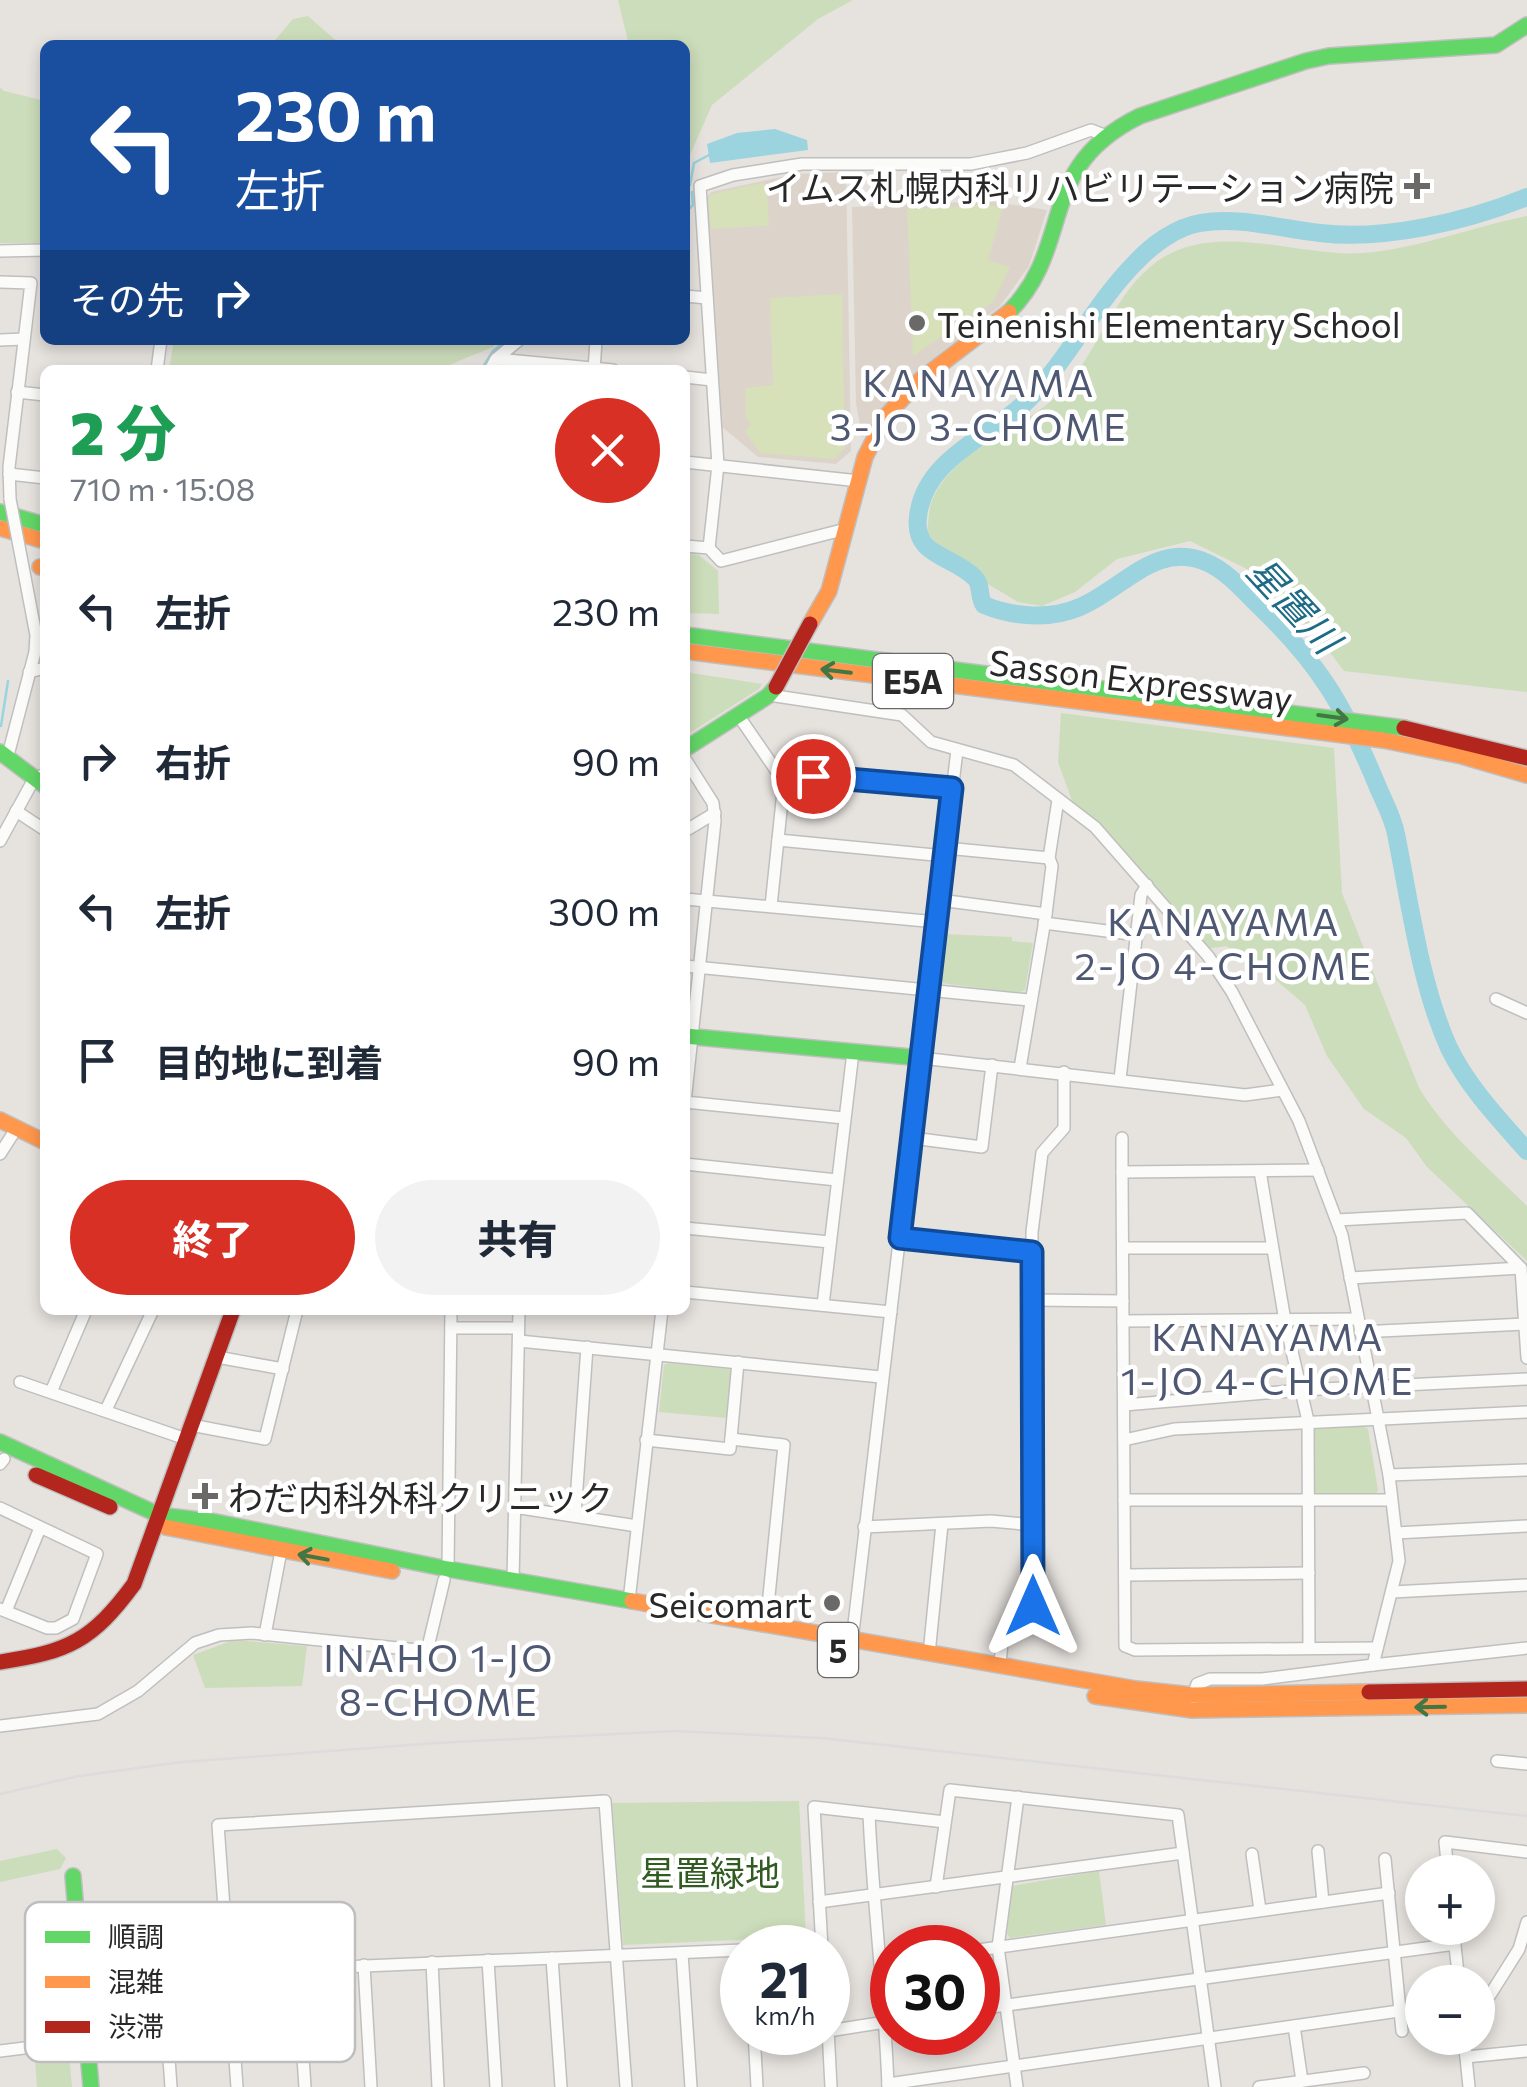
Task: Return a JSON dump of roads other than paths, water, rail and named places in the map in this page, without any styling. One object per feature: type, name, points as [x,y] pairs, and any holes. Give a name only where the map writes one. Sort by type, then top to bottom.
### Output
[{"type":"main road","points":[[690,746],[773,691],[828,592],[866,458],[886,417],[920,382],[1009,310],[1034,281],[1074,167],[1088,147],[1140,116],[1306,60],[1496,45],[1527,25]]},
{"type":"main road","points":[[5,505],[40,522]]},
{"type":"main road","points":[[0,528],[40,540]]},
{"type":"main road","name":"Sasson Expressway","points":[[690,637],[1378,724],[1527,758]]},
{"type":"main road","name":"Sasson Expressway","points":[[690,652],[1383,740],[1527,775]]},
{"type":"main road","points":[[4,756],[40,779]]},
{"type":"main road","points":[[690,1036],[921,1058]]},
{"type":"main road","points":[[0,1120],[40,1140]]},
{"type":"main road","points":[[0,1662],[56,1652],[112,1614],[134,1584],[232,1315]]},
{"type":"main road","name":"5","points":[[1,1455],[73,1493],[158,1520],[280,1551],[513,1580],[1000,1664],[1192,1703],[1527,1690]]},
{"type":"main road","name":"5","points":[[158,1520],[216,1522],[446,1574],[1135,1704],[1527,1704]]},
{"type":"main road","points":[[73,1876],[76,1902]]},
{"type":"main road","points":[[89,2062],[91,2087]]},
{"type":"street","points":[[709,548],[718,466],[700,186],[733,175],[802,164],[971,164],[1027,153],[1091,130],[1104,135]]},
{"type":"street","points":[[690,220],[702,219]]},
{"type":"street","points":[[0,251],[40,250]]},
{"type":"street","points":[[0,282],[31,283],[6,468],[5,505],[36,635],[30,672],[4,756]]},
{"type":"street","points":[[690,296],[707,298]]},
{"type":"street","points":[[28,308],[40,309]]},
{"type":"street","points":[[0,340],[24,339]]},
{"type":"street","points":[[493,364],[514,345]]},
{"type":"street","points":[[690,378],[712,380]]},
{"type":"street","points":[[18,392],[40,394]]},
{"type":"street","points":[[690,463],[859,481]]},
{"type":"street","points":[[6,468],[40,477]]},
{"type":"street","points":[[690,546],[709,548],[721,561],[846,530]]},
{"type":"street","points":[[30,672],[40,669]]},
{"type":"street","points":[[773,691],[902,716],[931,742],[1014,765],[1095,827],[1208,956],[1232,992],[1318,1170],[1337,1220],[1350,1278],[1389,1475],[1399,1561],[1373,1665]]},
{"type":"street","points":[[738,715],[784,782],[771,906]]},
{"type":"street","points":[[852,1641],[957,750]]},
{"type":"street","points":[[690,767],[713,802],[715,813],[690,1023]]},
{"type":"street","points":[[778,773],[952,788]]},
{"type":"street","points":[[0,840],[16,811],[40,781]]},
{"type":"street","points":[[1020,1068],[1045,918],[1058,800]]},
{"type":"street","points":[[16,811],[40,827]]},
{"type":"street","points":[[690,828],[715,813]]},
{"type":"street","points":[[778,840],[1049,858]]},
{"type":"street","points":[[1120,1079],[1142,895],[1147,885]]},
{"type":"street","points":[[690,899],[938,922]]},
{"type":"street","points":[[940,900],[1138,935]]},
{"type":"street","points":[[690,966],[1029,1000]]},
{"type":"street","points":[[1496,999],[1527,1013]]},
{"type":"street","points":[[823,1305],[852,1052]]},
{"type":"street","points":[[921,1058],[1245,1095],[1282,1090]]},
{"type":"street","points":[[912,1138],[982,1148],[992,1065]]},
{"type":"street","points":[[1000,1664],[1003,1632],[1033,1606],[1032,1252],[1042,1153],[1064,1128],[1064,1072]]},
{"type":"street","points":[[690,1103],[844,1118]]},
{"type":"street","points":[[0,1154],[16,1128]]},
{"type":"street","points":[[1122,1138],[1125,1646],[1135,1650],[1377,1648]]},
{"type":"street","points":[[690,1165],[837,1180]]},
{"type":"street","points":[[1122,1172],[1318,1170]]},
{"type":"street","points":[[1260,1171],[1285,1321],[1308,1421],[1309,1648]]},
{"type":"street","points":[[1337,1220],[1467,1213],[1521,1268],[1527,1358]]},
{"type":"street","points":[[690,1228],[830,1242]]},
{"type":"street","points":[[900,1238],[1032,1252]]},
{"type":"street","points":[[1122,1248],[1271,1248]]},
{"type":"street","points":[[1350,1278],[1521,1268]]},
{"type":"street","points":[[690,1292],[890,1312]]},
{"type":"street","points":[[1032,1300],[1123,1302]]},
{"type":"street","points":[[51,1392],[84,1315]]},
{"type":"street","points":[[106,1410],[151,1315]]},
{"type":"street","points":[[20,1382],[189,1432],[265,1439],[296,1315]]},
{"type":"street","points":[[0,1726],[98,1714],[138,1692],[195,1643],[219,1635],[265,1634],[428,1651],[446,1574],[451,1315]]},
{"type":"street","points":[[513,1580],[519,1315]]},
{"type":"street","points":[[629,1601],[661,1315]]},
{"type":"street","points":[[1123,1321],[1525,1324]]},
{"type":"street","points":[[451,1328],[518,1334],[588,1347],[881,1377]]},
{"type":"street","points":[[576,1515],[588,1347]]},
{"type":"street","points":[[217,1357],[283,1369]]},
{"type":"street","points":[[646,1440],[730,1449],[738,1362]]},
{"type":"street","points":[[1124,1405],[1302,1390],[1527,1379]]},
{"type":"street","points":[[1124,1440],[1174,1429],[1527,1412]]},
{"type":"street","points":[[731,1438],[784,1445],[766,1626]]},
{"type":"street","points":[[1389,1475],[1527,1470]]},
{"type":"street","points":[[1124,1500],[1391,1500]]},
{"type":"street","points":[[514,1507],[638,1526]]},
{"type":"street","points":[[0,1508],[97,1554],[74,1619],[56,1628],[3,1610],[40,1528]]},
{"type":"street","points":[[864,1527],[991,1522],[1033,1525]]},
{"type":"street","points":[[928,1654],[942,1524]]},
{"type":"street","points":[[1396,1534],[1527,1526]]},
{"type":"street","points":[[265,1634],[280,1551]]},
{"type":"street","points":[[1125,1575],[1308,1572]]},
{"type":"street","points":[[1392,1592],[1527,1585]]},
{"type":"street","points":[[1192,1703],[1197,1684],[1210,1679],[1262,1679],[1527,1648]]},
{"type":"street","points":[[1497,1762],[1527,1764]]},
{"type":"street","points":[[936,1887],[950,1790],[1178,1815],[1215,2087]]},
{"type":"street","points":[[1000,1930],[1018,1798]]},
{"type":"street","points":[[223,1902],[218,1825],[606,1800],[626,2087]]},
{"type":"street","points":[[821,1925],[814,1808],[945,1822]]},
{"type":"street","points":[[868,1814],[879,1925]]},
{"type":"street","points":[[1446,1855],[1445,1842],[1527,1852]]},
{"type":"street","points":[[1318,1851],[1324,1902]]},
{"type":"street","points":[[819,1902],[1183,1853]]},
{"type":"street","points":[[1252,1854],[1260,1910]]},
{"type":"street","points":[[1385,1859],[1402,2031]]},
{"type":"street","points":[[1000,1947],[1388,1893]]},
{"type":"street","points":[[1495,1987],[1519,1949],[1527,1922]]},
{"type":"street","points":[[1000,2006],[1447,1945]]},
{"type":"street","points":[[355,1965],[720,1951]]},
{"type":"street","points":[[682,1953],[691,2087]]},
{"type":"street","points":[[552,1958],[561,2087]]},
{"type":"street","points":[[488,1960],[496,2087]]},
{"type":"street","points":[[432,1962],[438,2087]]},
{"type":"street","points":[[364,1965],[371,2087]]},
{"type":"street","points":[[1000,1967],[1017,2087]]},
{"type":"street","points":[[888,2055],[888,2086],[1399,2011]]},
{"type":"street","points":[[1294,2026],[1302,2081]]},
{"type":"street","points":[[0,2051],[25,2048]]},
{"type":"street","points":[[1466,2058],[1527,2051]]},
{"type":"street","points":[[755,2055],[757,2087]]},
{"type":"street","points":[[830,2055],[832,2087]]},
{"type":"street","points":[[1466,2055],[1470,2087]]},
{"type":"street","points":[[169,2062],[171,2087]]},
{"type":"street","points":[[234,2062],[236,2087]]},
{"type":"street","points":[[303,2062],[305,2087]]},
{"type":"street","points":[[1259,2087],[1364,2073]]},
{"type":"water","points":[[775,129],[807,140],[808,150],[710,163],[707,144],[737,133]]},
{"type":"waterway","points":[[690,185],[694,163],[709,155]]},
{"type":"waterway","points":[[690,208],[692,192]]},
{"type":"waterway","name":"星置川","points":[[1527,197],[1452,221],[1371,234],[1320,233],[1230,221],[1200,223],[1173,233],[1149,249],[1121,278],[1029,399],[946,463],[923,496],[918,517],[918,530],[928,548],[975,578],[984,605],[995,609],[1032,615],[1068,611],[1096,599],[1157,561],[1174,557],[1191,558],[1223,572],[1278,625],[1313,666],[1341,708],[1390,815],[1423,970],[1449,1048],[1475,1089],[1527,1151]]},
{"type":"waterway","points":[[484,365],[501,345]]},
{"type":"waterway","points":[[1,726],[8,681]]},
{"type":"railway","points":[[0,1794],[79,1776],[182,1762],[675,1731],[821,1738],[1527,1816]]},
{"type":"place","name":"イムス札幌内科リハビリテーション病院","points":[[1417,186]]},
{"type":"place","name":"Teinenishi Elementary School","points":[[917,323]]},
{"type":"place","name":"わだ内科外科クリニック","points":[[205,1496]]},
{"type":"place","name":"Seicomart","points":[[832,1603]]},
{"type":"district","name":"KANAYAMA 3-JO 3-CHOME","points":[[979,403]]},
{"type":"district","name":"KANAYAMA 2-JO 4-CHOME","points":[[1224,942]]},
{"type":"district","name":"KANAYAMA 1-JO 4-CHOME","points":[[1268,1357]]},
{"type":"district","name":"INAHO 1-JO 8-CHOME","points":[[439,1678]]},
{"type":"park label","name":"星置緑地","points":[[710,1871]]}]
